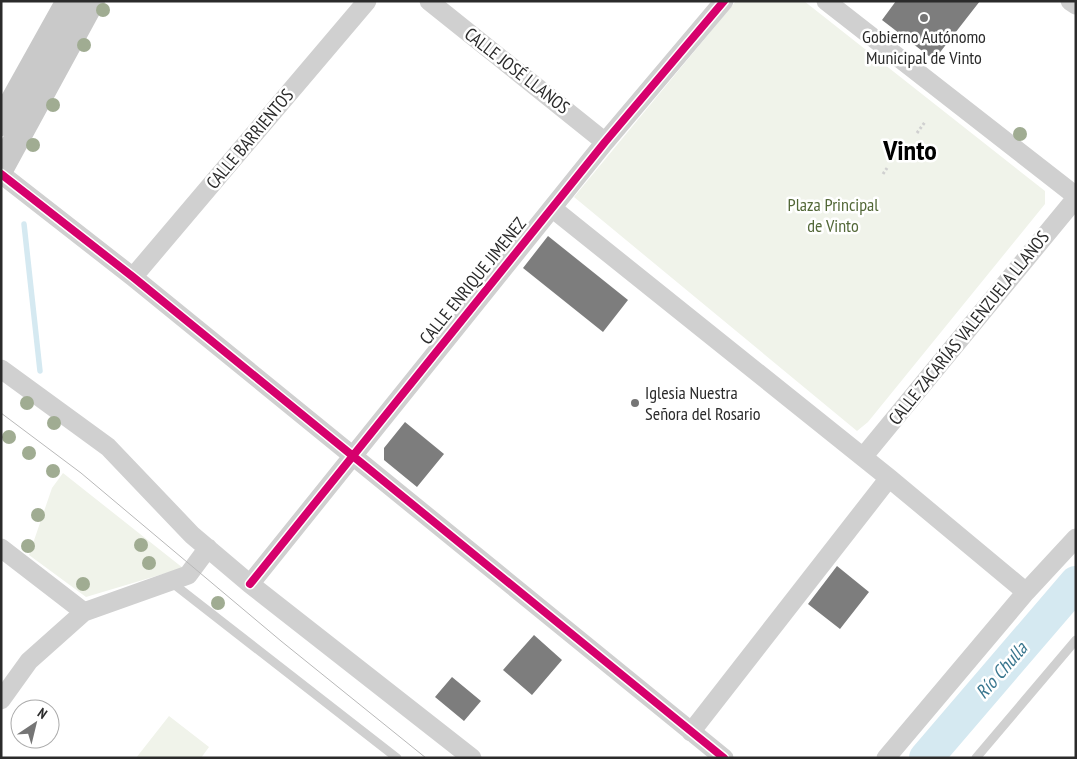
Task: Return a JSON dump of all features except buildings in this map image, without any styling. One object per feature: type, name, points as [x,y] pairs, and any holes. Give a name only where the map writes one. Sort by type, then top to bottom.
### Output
[{"type":"main road","points":[[1,123],[69,1]]},
{"type":"main road","points":[[1,168],[92,1]]},
{"type":"street","name":"CALLE BARRIENTOS","points":[[133,277],[367,1]]},
{"type":"street","name":"CALLE JOSÉ LLANOS","points":[[429,1],[605,142]]},
{"type":"street","name":"CALLE ENRIQUE JIMENEZ","points":[[250,584],[351,455],[605,142],[724,1]]},
{"type":"street","points":[[826,1],[1076,197]]},
{"type":"street","points":[[1070,1],[1076,5]]},
{"type":"street","points":[[1,174],[133,277],[724,758]]},
{"type":"street","name":"CALLE ZACARÍAS VALENZUELA LLANOS","points":[[863,457],[1076,197]]},
{"type":"street","points":[[552,208],[889,478],[1026,592]]},
{"type":"street","points":[[1,369],[108,446],[192,535],[250,584],[472,758]]},
{"type":"street","points":[[691,732],[889,478]]},
{"type":"street","points":[[886,758],[1026,592],[1076,538]]},
{"type":"street","points":[[1,548],[84,612]]},
{"type":"street","points":[[1,700],[29,661],[84,612],[188,575],[208,548]]},
{"type":"lane","points":[[171,582],[397,758]]},
{"type":"lane","points":[[976,758],[1076,640]]},
{"type":"path","points":[[917,133],[925,122]]},
{"type":"path","points":[[883,174],[887,168]]},
{"type":"green space","name":"Plaza Principal de Vinto","points":[[736,1],[804,1],[1045,191],[1045,204],[868,422],[857,431],[574,197]]},
{"type":"green space","points":[[63,473],[183,568],[86,597],[29,555],[52,488]]},
{"type":"green space","points":[[169,716],[209,747],[201,758],[136,758]]},
{"type":"waterway","points":[[24,224],[40,371]]},
{"type":"waterway","name":"Río Chulla","points":[[926,758],[1076,583]]},
{"type":"tram line","points":[[1,413],[81,473],[281,641],[426,758]]},
{"type":"cycle path","points":[[250,584],[605,142],[724,1]]},
{"type":"cycle path","points":[[1,174],[133,277],[724,758]]},
{"type":"place","name":"Gobierno Autónomo Municipal de Vinto","points":[[924,18]]},
{"type":"place","name":"Iglesia Nuestra Señora del Rosario","points":[[635,403]]},
{"type":"district","name":"Vinto","points":[[910,150]]}]
